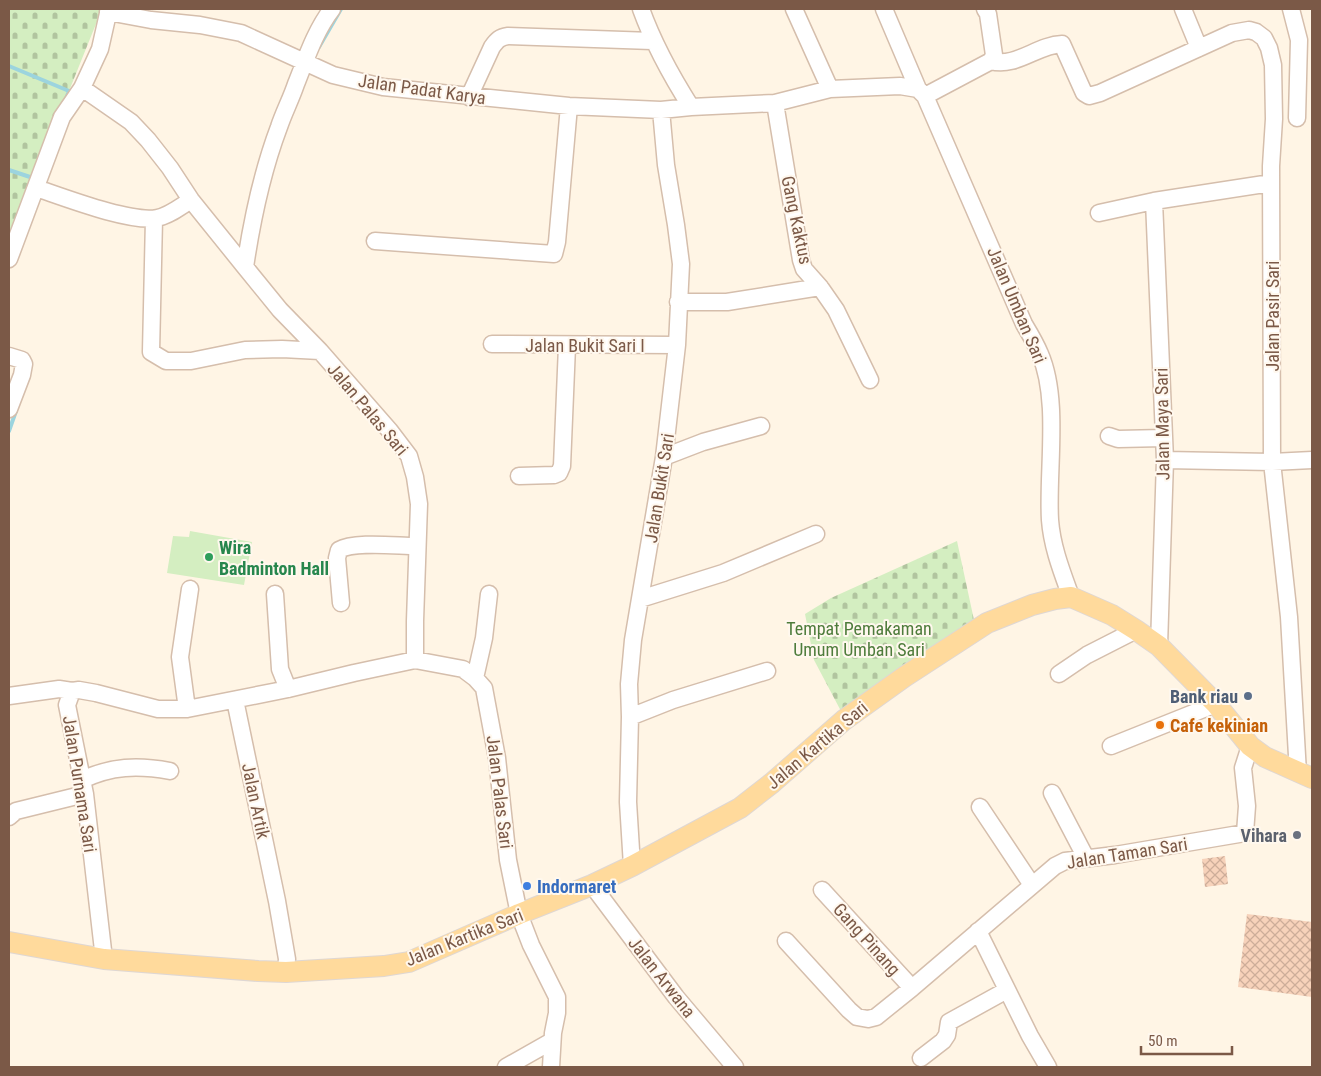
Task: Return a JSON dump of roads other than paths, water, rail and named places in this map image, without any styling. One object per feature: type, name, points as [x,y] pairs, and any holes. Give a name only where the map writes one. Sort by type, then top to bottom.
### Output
[{"type":"main road","points":[[1071,597],[1112,615],[1159,646],[1216,704],[1250,746],[1265,757],[1305,776]]},
{"type":"main road","name":"Jalan Kartika Sari","points":[[9,942],[104,959],[258,971],[286,972],[384,966],[409,962],[519,914],[592,885],[632,866],[740,808],[772,784],[844,720],[904,676],[987,623],[1032,605],[1071,597]]},
{"type":"street","points":[[640,9],[652,41],[669,73],[691,107],[775,103],[830,89],[900,86],[921,93],[991,61],[994,55],[988,14],[985,9]]},
{"type":"street","points":[[794,9],[830,89]]},
{"type":"street","name":"Jalan Umban Sari","points":[[884,9],[1024,324],[1041,355],[1050,404],[1050,521],[1055,552],[1071,597]]},
{"type":"street","points":[[1183,9],[1199,48]]},
{"type":"street","points":[[1274,119],[1305,117],[1299,40],[1291,9]]},
{"type":"street","points":[[9,259],[62,117],[82,88],[100,48],[109,10]]},
{"type":"street","name":"Jalan Padat Karya","points":[[109,10],[151,20],[200,25],[241,33],[333,75],[383,87],[569,106],[662,110],[691,107]]},
{"type":"street","points":[[245,267],[249,238],[262,182],[278,128],[325,12]]},
{"type":"street","name":"Jalan Pasir Sari","points":[[991,61],[1000,63],[1011,62],[1037,50],[1062,44],[1084,94],[1089,96],[1100,93],[1232,33],[1249,30],[1256,32],[1264,38],[1270,48],[1273,65],[1274,119],[1271,183],[1272,462],[1305,776]]},
{"type":"street","points":[[469,96],[492,47],[502,37],[652,41]]},
{"type":"street","name":"Jalan Palas Sari","points":[[82,88],[131,122],[170,168],[191,200],[280,310],[320,351],[390,431],[409,456],[415,477],[419,504],[414,621],[416,660]]},
{"type":"street","name":"Gang Kaktus","points":[[775,103],[804,269],[820,287],[836,310],[870,380]]},
{"type":"street","points":[[375,241],[554,254],[557,242],[569,106]]},
{"type":"street","name":"Jalan Bukit Sari","points":[[632,866],[628,802],[629,684],[633,640],[664,457],[677,345],[681,264],[666,165],[662,110]]},
{"type":"street","points":[[1099,213],[1154,201],[1271,183]]},
{"type":"street","points":[[36,188],[122,215],[142,218],[162,217],[191,200]]},
{"type":"street","name":"Jalan Maya Sari","points":[[1154,201],[1165,460],[1159,646]]},
{"type":"street","points":[[154,218],[151,352],[166,361],[191,361],[245,350],[320,351]]},
{"type":"street","points":[[678,302],[727,302],[820,287]]},
{"type":"street","name":"Jalan Bukit Sari I","points":[[492,344],[567,346],[677,345]]},
{"type":"street","points":[[519,476],[554,475],[559,473],[562,466],[567,346]]},
{"type":"street","points":[[9,356],[22,360],[24,364],[22,375],[9,409]]},
{"type":"street","points":[[664,457],[703,442],[761,426]]},
{"type":"street","points":[[1109,436],[1118,439],[1164,438]]},
{"type":"street","points":[[1165,460],[1272,462],[1312,460]]},
{"type":"street","points":[[640,599],[723,573],[816,534]]},
{"type":"street","points":[[341,603],[338,550],[355,545],[416,546]]},
{"type":"street","points":[[187,709],[180,657],[190,589]]},
{"type":"street","points":[[275,594],[280,669],[288,689]]},
{"type":"street","points":[[416,660],[462,669],[475,678],[484,638],[489,594]]},
{"type":"street","points":[[1059,674],[1087,655],[1136,630]]},
{"type":"street","name":"Jalan Purnama Sari","points":[[104,959],[83,787],[67,705],[72,691],[79,690],[96,693],[158,709],[187,709],[288,689],[416,660]]},
{"type":"street","points":[[630,717],[674,700],[767,670]]},
{"type":"street","name":"Jalan Palas Sari","points":[[475,678],[484,688],[496,749],[508,860],[519,914],[531,945],[557,997],[558,1012],[552,1041],[551,1067]]},
{"type":"street","points":[[9,696],[59,689],[72,691]]},
{"type":"street","name":"Jalan Artik","points":[[235,700],[277,902],[287,959],[286,972]]},
{"type":"street","points":[[1111,746],[1216,704]]},
{"type":"street","name":"Jalan Taman Sari","points":[[786,941],[857,1016],[876,1017],[1055,866],[1065,861],[1115,855],[1245,833],[1247,806],[1243,768],[1250,746]]},
{"type":"street","points":[[9,817],[16,811],[83,787],[100,772],[127,768],[170,770]]},
{"type":"street","points":[[1052,793],[1086,858]]},
{"type":"street","points":[[980,807],[1032,885]]},
{"type":"street","name":"Jalan Arwana","points":[[592,885],[676,997],[735,1067]]},
{"type":"street","name":"Gang Pinang","points":[[822,890],[912,988]]},
{"type":"street","points":[[978,931],[1048,1067]]},
{"type":"street","points":[[921,1058],[943,1041],[947,1035],[949,1022],[1007,990]]},
{"type":"street","points":[[506,1067],[552,1041]]},
{"type":"waterway","points":[[319,47],[341,9]]},
{"type":"waterway","points":[[9,66],[69,91],[66,99]]},
{"type":"waterway","points":[[9,170],[33,178]]},
{"type":"waterway","points":[[9,431],[16,411]]},
{"type":"place","name":"Wira Badminton Hall","points":[[209,557]]},
{"type":"place","name":"Bank riau","points":[[1248,696]]},
{"type":"place","name":"Cafe kekinian","points":[[1160,725]]},
{"type":"place","name":"Vihara","points":[[1297,835]]},
{"type":"place","name":"Indormaret","points":[[527,886]]},
{"type":"park label","name":"Tempat Pemakaman Umum Umban Sari","points":[[859,638]]}]
